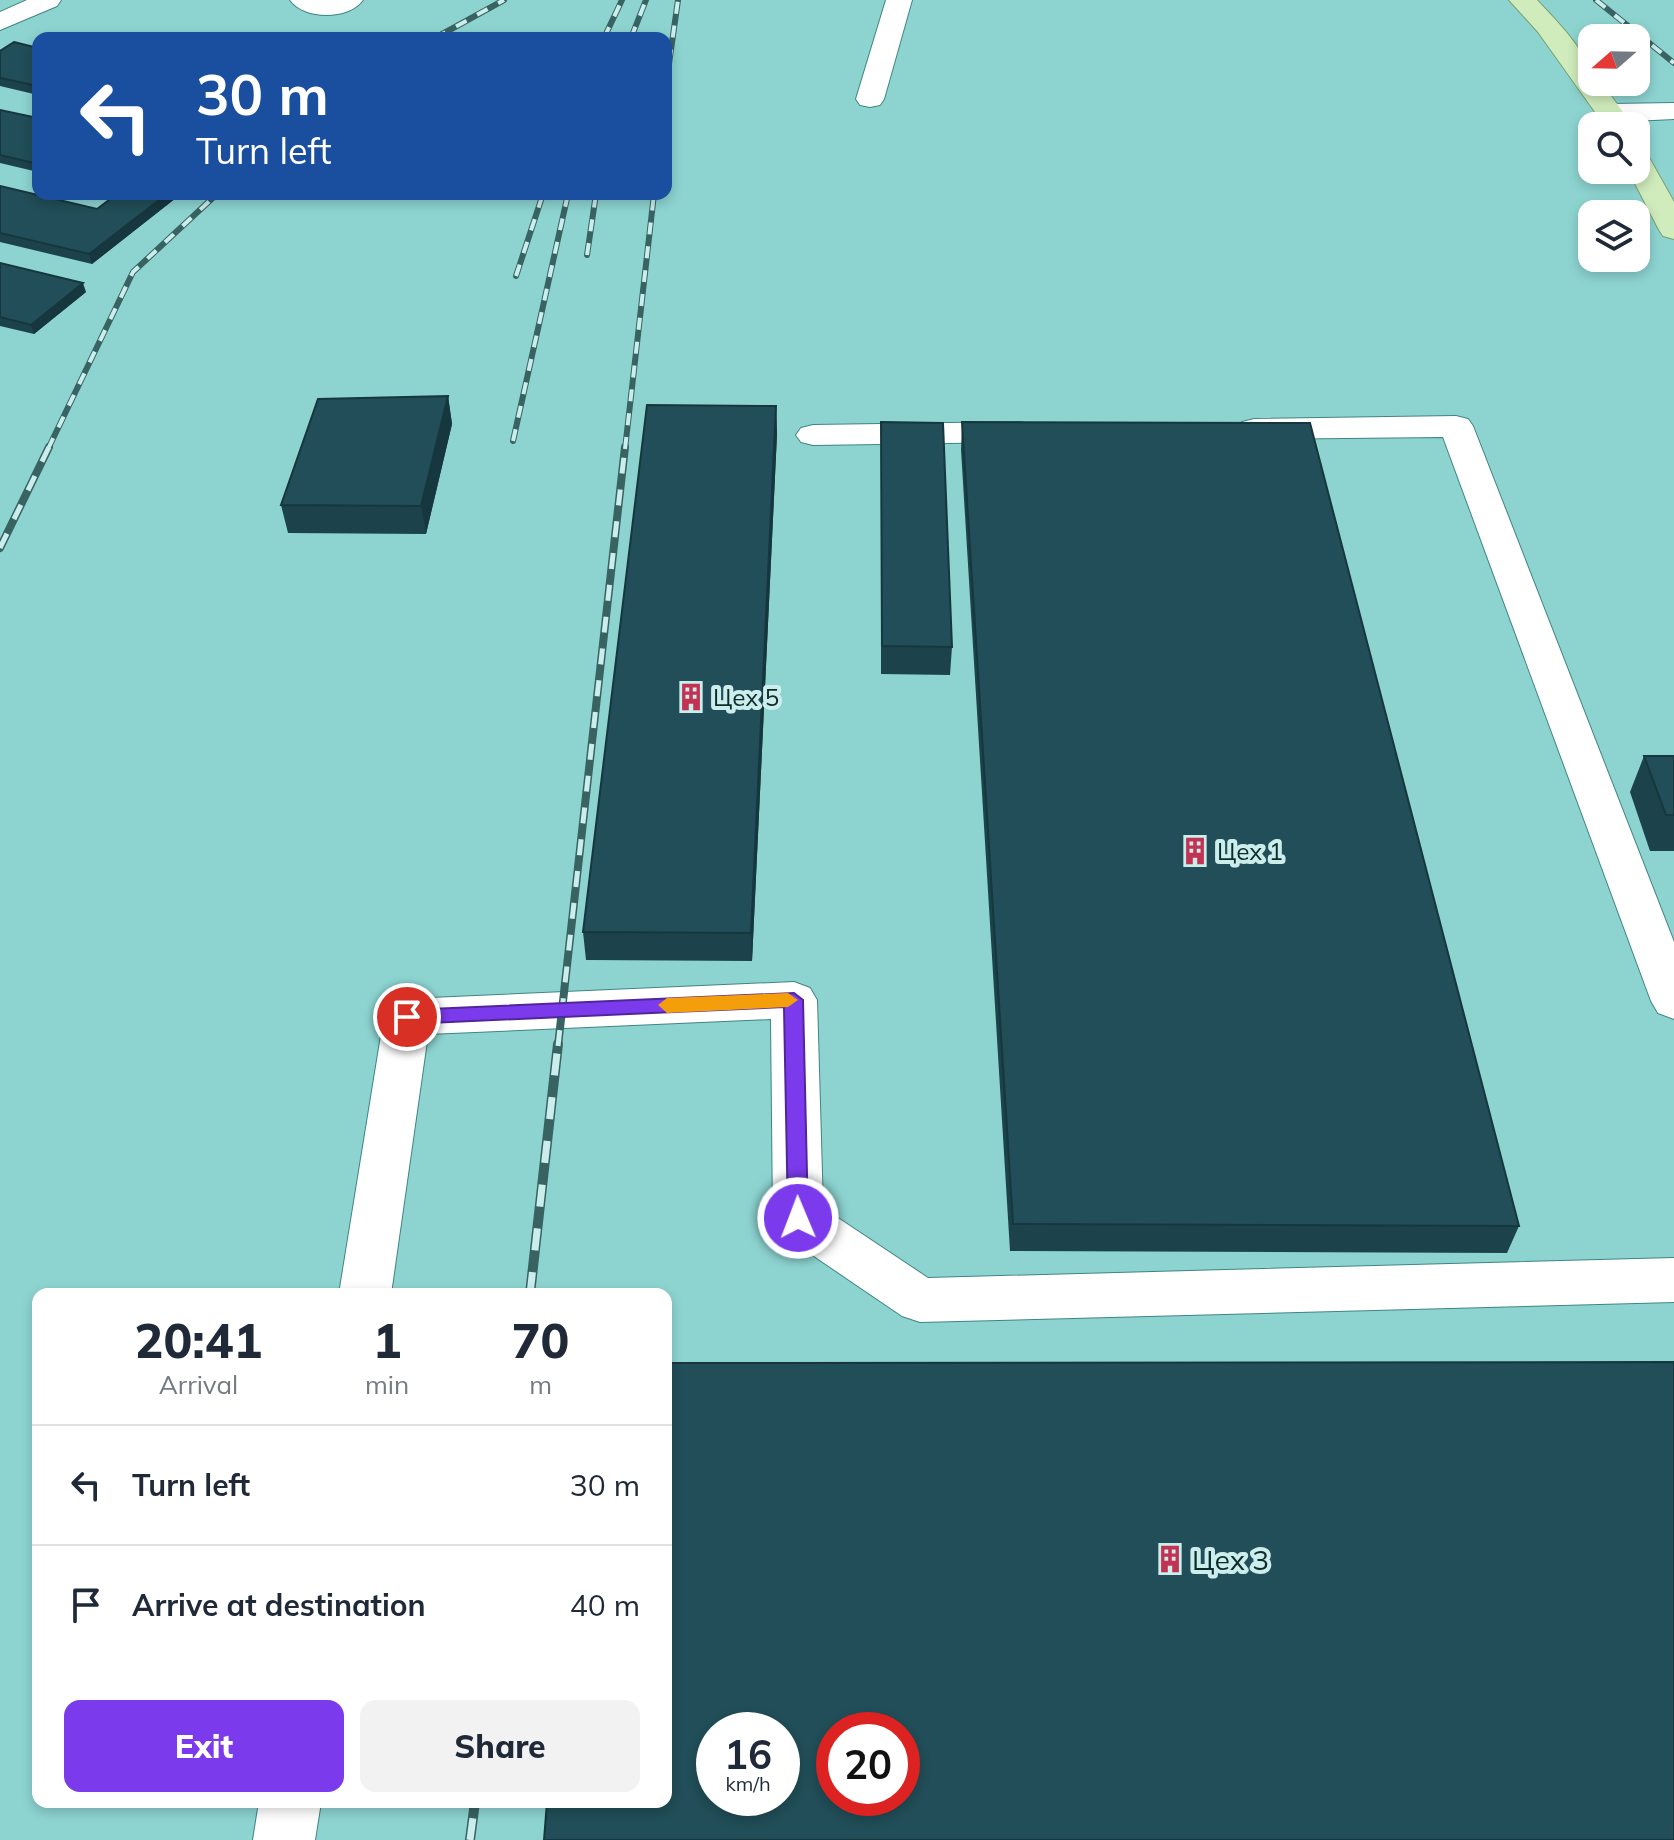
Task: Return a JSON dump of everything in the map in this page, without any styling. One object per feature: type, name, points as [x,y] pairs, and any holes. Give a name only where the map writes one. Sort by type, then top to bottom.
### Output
[{"type":"main road","points":[[1522,0],[1547,26],[1610,112]]},
{"type":"main road","points":[[1650,184],[1674,230]]},
{"type":"street","points":[[2,19],[48,0]]},
{"type":"street","points":[[303,0],[329,8],[350,0]]},
{"type":"street","points":[[870,99],[899,0]]},
{"type":"street","points":[[1650,114],[1674,111]]},
{"type":"street","points":[[1221,429],[1456,426],[1674,1001]]},
{"type":"street","points":[[813,435],[1048,432]]},
{"type":"street","points":[[366,1288],[407,1017],[794,1000],[798,1218],[920,1300],[1674,1280]]},
{"type":"street","points":[[284,1840],[289,1808]]},
{"type":"building","points":[[14,42],[32,46],[32,85],[0,78],[0,51]]},
{"type":"building","points":[[0,110],[32,117],[32,163],[0,155]]},
{"type":"building","points":[[0,186],[32,194],[32,200],[59,200],[97,209],[109,200],[159,200],[89,254],[0,233]]},
{"type":"building","points":[[0,263],[83,283],[31,325],[0,317]]},
{"type":"building","points":[[448,396],[421,506],[281,505],[318,399]]},
{"type":"building","name":"Цех 5","points":[[647,405],[776,406],[751,933],[583,932]]},
{"type":"building","points":[[881,422],[943,423],[952,647],[882,646]]},
{"type":"building","name":"Цех 1","points":[[962,422],[1310,423],[1519,1226],[1013,1224]]},
{"type":"building","points":[[1644,756],[1674,756],[1674,815],[1666,815]]},
{"type":"building","name":"Цех 3","points":[[1674,1362],[1674,1840],[544,1840],[547,1808],[672,1808],[672,1363]]},
{"type":"railway","points":[[446,32],[504,0]]},
{"type":"railway","points":[[607,32],[622,0]]},
{"type":"railway","points":[[633,32],[646,0]]},
{"type":"railway","points":[[672,42],[678,0]]},
{"type":"railway","points":[[1596,0],[1674,63]]},
{"type":"railway","points":[[48,449],[133,272],[211,200]]},
{"type":"railway","points":[[516,276],[541,200]]},
{"type":"railway","points":[[513,441],[567,200]]},
{"type":"railway","points":[[587,255],[595,200]]},
{"type":"railway","points":[[625,449],[653,200]]},
{"type":"railway","points":[[0,548],[49,447]]},
{"type":"railway","points":[[558,1046],[625,447]]},
{"type":"railway","points":[[531,1288],[558,1044]]},
{"type":"railway","points":[[470,1840],[474,1808]]},
{"type":"slow traffic","points":[[667,1005],[788,1000]]},
{"type":"place","name":"Цех 5","points":[[691,697]]},
{"type":"place","name":"Цех 1","points":[[1195,851]]},
{"type":"place","name":"Цех 3","points":[[1170,1559]]},
{"type":"route","points":[[407,1017],[794,1000],[798,1218]]}]
